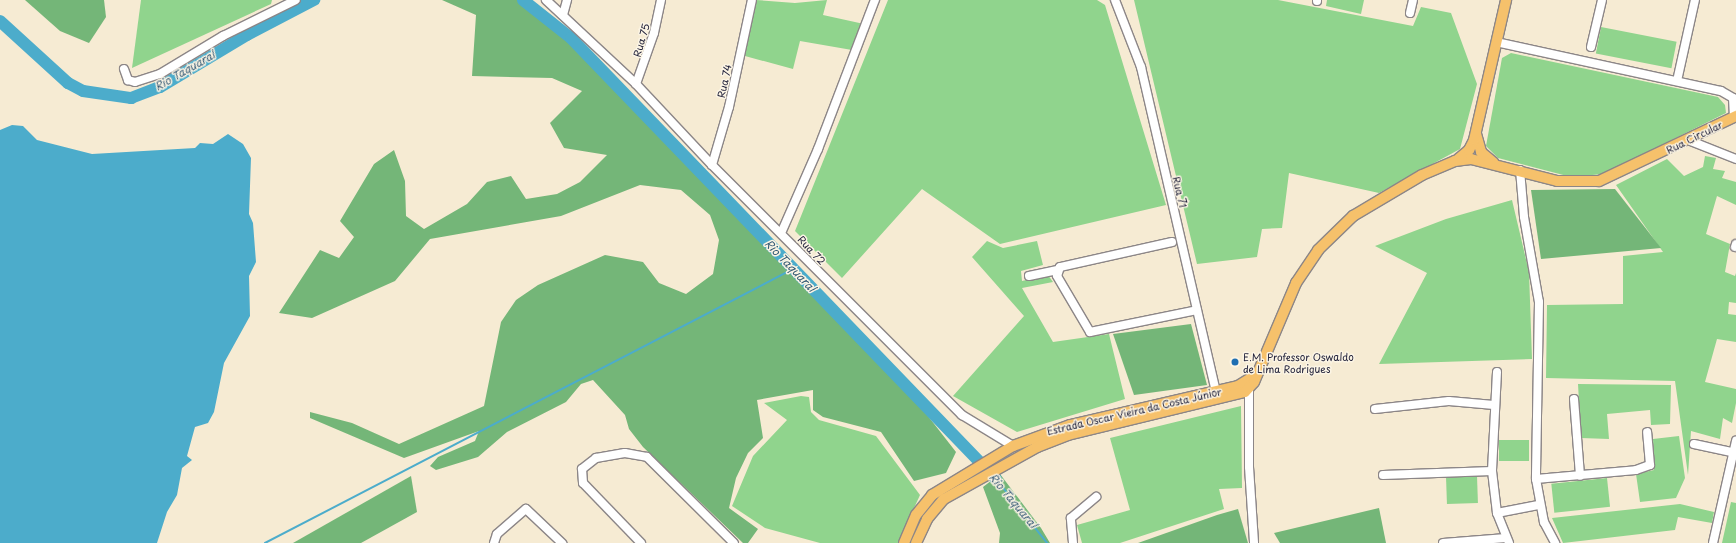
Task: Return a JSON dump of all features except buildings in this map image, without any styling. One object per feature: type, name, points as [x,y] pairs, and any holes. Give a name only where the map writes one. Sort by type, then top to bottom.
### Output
[{"type":"main road","points":[[1455,161],[1469,150],[1476,134],[1506,0]]},
{"type":"main road","name":"Rua Circular","points":[[1455,161],[1493,163],[1567,182],[1599,181],[1688,140],[1735,116]]},
{"type":"main road","points":[[1476,134],[1481,152],[1493,163]]},
{"type":"main road","name":"Estrada Oscar Vieira da Costa Júnior","points":[[916,543],[938,505],[981,477],[1003,465],[1068,435],[1236,397],[1249,388],[1258,372],[1296,284],[1329,237],[1385,196],[1455,161]]},
{"type":"main road","name":"Estrada Oscar Vieira da Costa Júnior","points":[[904,543],[928,500],[973,468],[1013,446],[1062,427],[1216,392],[1242,384],[1258,372]]},
{"type":"street","points":[[124,69],[128,80],[135,82],[160,74],[223,36],[296,0]]},
{"type":"street","name":"Rua 72","points":[[546,0],[636,84],[712,165],[782,232],[962,415],[1013,446]]},
{"type":"street","points":[[563,15],[566,0]]},
{"type":"street","name":"Rua 75","points":[[636,84],[654,33],[661,0]]},
{"type":"street","name":"Rua 74","points":[[712,165],[729,107],[752,0]]},
{"type":"street","points":[[782,232],[821,142],[876,0]]},
{"type":"street","name":"Rua 71","points":[[1117,0],[1141,68],[1216,392]]},
{"type":"street","points":[[1410,13],[1413,0]]},
{"type":"street","points":[[1591,47],[1602,0]]},
{"type":"street","points":[[1677,81],[1695,0]]},
{"type":"street","name":"Rua Circular","points":[[1496,42],[1728,93],[1734,102],[1735,116]]},
{"type":"street","points":[[1688,140],[1736,159]]},
{"type":"street","points":[[1520,170],[1524,217],[1539,302],[1536,479],[1538,505],[1555,543]]},
{"type":"street","points":[[1029,276],[1172,242]]},
{"type":"street","points":[[1057,270],[1085,328],[1090,332],[1197,310]]},
{"type":"street","points":[[1443,543],[1507,541],[1497,513],[1492,471],[1494,405],[1497,372]]},
{"type":"street","points":[[1249,388],[1249,467],[1254,543]]},
{"type":"street","points":[[1574,399],[1580,476]]},
{"type":"street","points":[[1375,409],[1449,401],[1494,405]]},
{"type":"street","points":[[1536,479],[1636,470],[1650,465],[1647,432]]},
{"type":"street","points":[[1713,543],[1735,453],[1736,441]]},
{"type":"street","points":[[1694,444],[1735,453]]},
{"type":"street","points":[[641,543],[583,483],[582,468],[596,458],[625,453],[647,457],[734,543]]},
{"type":"street","points":[[1383,475],[1492,471]]},
{"type":"street","points":[[1073,543],[1071,518],[1096,497]]},
{"type":"street","points":[[1497,513],[1538,505]]},
{"type":"street","points":[[494,543],[498,534],[526,510],[562,543]]},
{"type":"green space","points":[[25,0],[104,0],[106,17],[89,43],[60,31]]},
{"type":"green space","points":[[141,0],[272,0],[271,4],[132,68]]},
{"type":"green space","points":[[442,0],[517,0],[537,11],[769,241],[856,340],[910,393],[956,452],[946,473],[914,481],[881,432],[823,417],[813,410],[813,390],[757,400],[763,438],[748,453],[736,478],[729,508],[758,529],[748,543],[743,543],[643,447],[629,429],[625,415],[593,380],[581,384],[566,402],[507,432],[478,457],[436,470],[430,466],[438,457],[475,441],[479,431],[404,458],[310,418],[310,412],[352,423],[399,444],[484,406],[501,322],[516,300],[538,285],[605,255],[643,262],[659,283],[686,294],[713,274],[719,240],[710,215],[681,190],[640,185],[561,216],[430,239],[395,281],[312,318],[279,313],[320,250],[339,258],[354,237],[340,221],[374,164],[394,150],[405,181],[406,216],[424,229],[467,204],[487,182],[511,176],[526,199],[557,194],[580,182],[607,155],[564,148],[550,123],[582,91],[552,78],[472,76],[476,15]]},
{"type":"green space","points":[[756,0],[795,3],[827,0],[823,15],[864,24],[852,50],[800,41],[793,69],[745,56]]},
{"type":"green space","points":[[888,0],[1097,0],[1105,5],[1166,205],[1000,244],[922,189],[842,278],[795,231]]},
{"type":"green space","points":[[1134,0],[1278,0],[1413,26],[1421,7],[1451,13],[1477,84],[1460,149],[1379,193],[1289,173],[1282,228],[1262,229],[1257,257],[1197,264]]},
{"type":"green space","points":[[1327,0],[1364,0],[1361,14],[1326,6]]},
{"type":"green space","points":[[1601,27],[1677,42],[1671,68],[1596,54]]},
{"type":"green space","points":[[1511,53],[1718,97],[1725,105],[1726,113],[1603,174],[1571,177],[1498,158],[1486,146],[1502,58]]},
{"type":"green space","points":[[1705,156],[1716,158],[1713,169],[1725,171],[1722,178],[1736,182],[1736,205],[1717,196],[1706,234],[1730,244],[1725,272],[1735,276],[1736,273],[1736,303],[1729,302],[1728,314],[1736,315],[1736,342],[1717,339],[1705,382],[1736,389],[1736,403],[1732,423],[1723,418],[1720,439],[1691,431],[1688,475],[1675,381],[1546,378],[1547,305],[1623,304],[1623,256],[1663,252],[1616,185],[1667,159],[1684,176],[1703,167]]},
{"type":"green space","points":[[1615,189],[1661,248],[1541,259],[1531,190]]},
{"type":"green space","points":[[1512,200],[1529,272],[1532,359],[1379,364],[1427,273],[1375,246],[1446,219]]},
{"type":"green space","points":[[987,241],[1003,248],[1037,241],[1043,265],[1021,271],[1022,281],[1048,275],[1053,282],[1022,288],[1053,342],[1109,334],[1125,399],[1017,432],[953,396],[1024,316],[972,257]]},
{"type":"green space","points":[[1191,324],[1207,385],[1134,395],[1113,334]]},
{"type":"green space","points":[[1578,384],[1671,385],[1670,424],[1651,425],[1650,410],[1607,414],[1609,439],[1581,438]]},
{"type":"green space","points":[[801,396],[809,397],[811,412],[819,420],[876,436],[920,495],[898,543],[820,543],[765,528],[732,506],[753,456],[787,420],[764,403]]},
{"type":"green space","points":[[1241,406],[1242,488],[1219,489],[1224,509],[1120,543],[1082,543],[1077,525],[1130,510],[1110,438]]},
{"type":"green space","points":[[1679,436],[1685,478],[1676,498],[1640,502],[1636,474],[1654,470],[1653,439]]},
{"type":"green space","points":[[1499,440],[1529,440],[1529,461],[1499,461]]},
{"type":"green space","points":[[1000,474],[1041,528],[1050,543],[999,543],[1000,533],[983,487]]},
{"type":"green space","points":[[411,476],[417,512],[361,543],[293,543]]},
{"type":"green space","points":[[1477,476],[1478,503],[1447,504],[1446,477]]},
{"type":"green space","points":[[1607,478],[1610,507],[1554,513],[1551,484]]},
{"type":"green space","points":[[1731,502],[1736,503],[1736,543],[1722,543]]},
{"type":"green space","points":[[1680,504],[1714,512],[1712,523],[1678,517],[1675,530],[1563,543],[1552,518]]},
{"type":"green space","points":[[1379,508],[1386,543],[1280,543],[1274,533]]},
{"type":"green space","points":[[1238,509],[1248,543],[1138,543],[1217,515]]},
{"type":"water","points":[[12,125],[23,126],[37,140],[92,154],[195,148],[200,143],[213,144],[228,134],[243,144],[251,158],[249,214],[253,223],[256,262],[249,276],[250,316],[224,363],[214,412],[208,423],[195,427],[187,456],[192,460],[182,468],[177,495],[167,512],[157,543],[0,543],[0,130]]},
{"type":"waterway","name":"Rio Taquaral","points":[[0,21],[68,83],[83,91],[131,98],[160,87],[247,35],[314,0]]},
{"type":"waterway","name":"Rio Taquaral","points":[[523,0],[571,38],[996,479]]},
{"type":"waterway","points":[[265,543],[793,269]]},
{"type":"waterway","name":"Rio Taquaral","points":[[996,479],[1047,543]]},
{"type":"place","name":"E.M. Professor Oswaldo de Lima Rodrigues","points":[[1235,362]]}]
